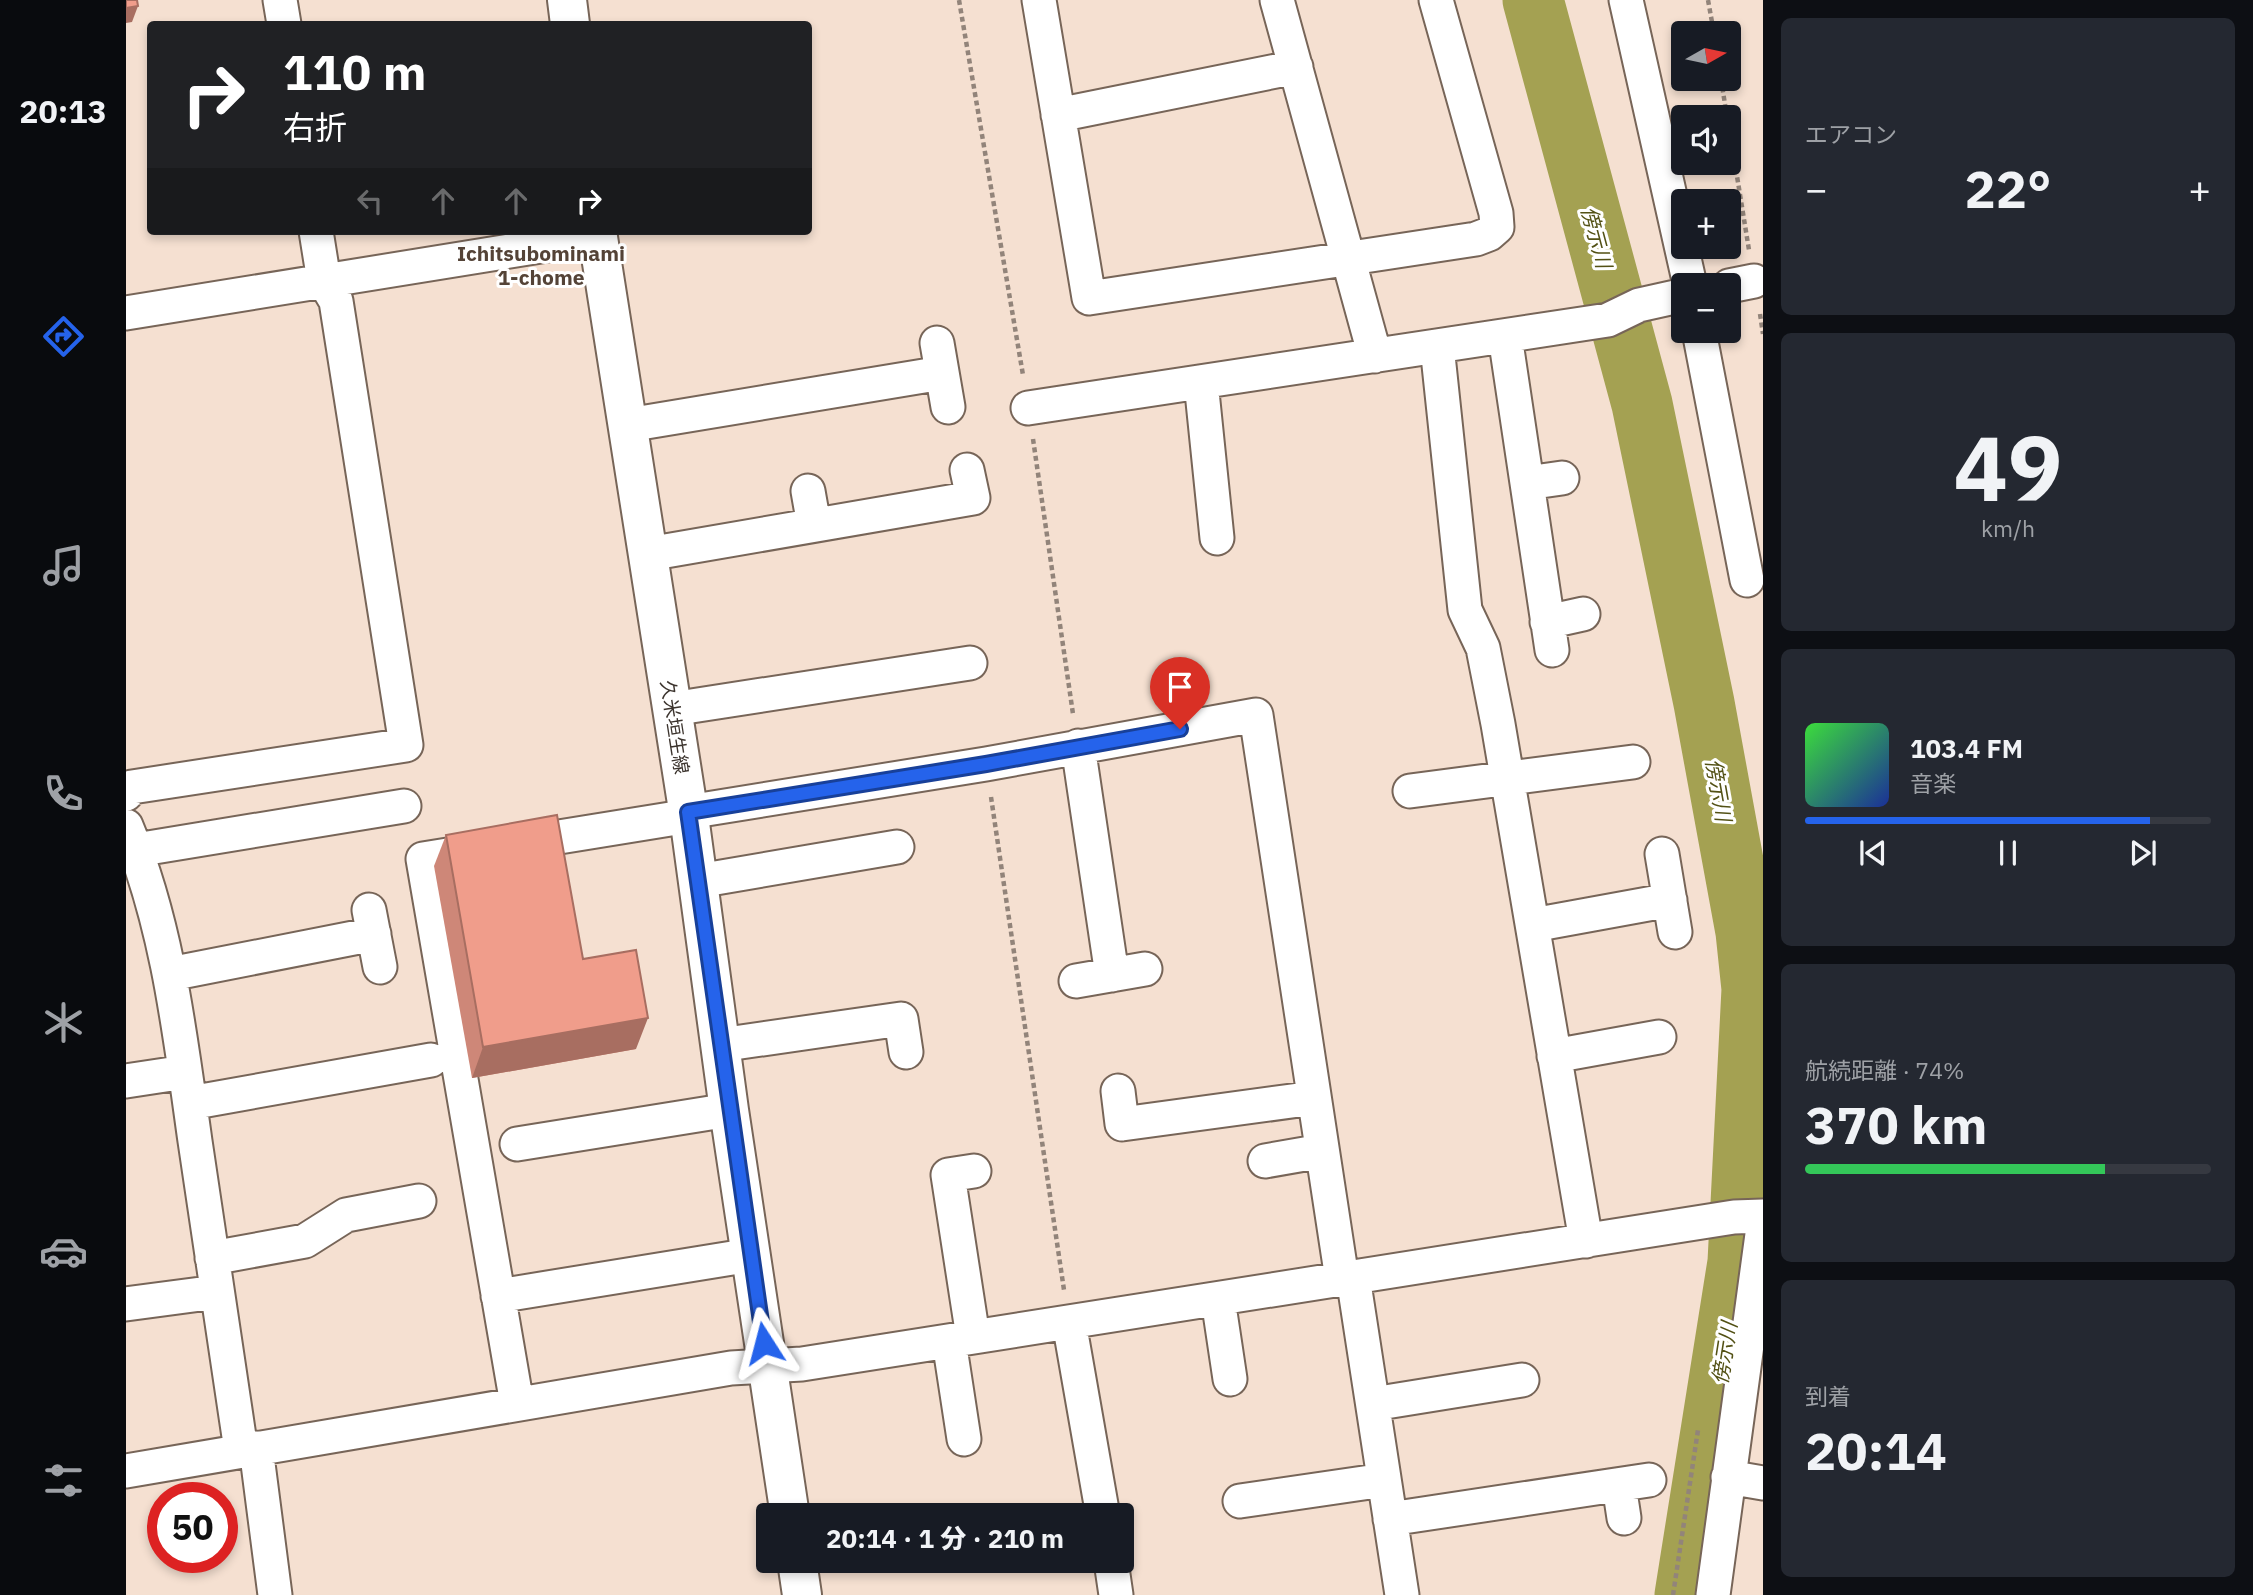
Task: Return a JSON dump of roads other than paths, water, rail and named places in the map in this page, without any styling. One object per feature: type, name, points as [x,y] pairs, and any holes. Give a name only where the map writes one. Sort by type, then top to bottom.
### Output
[{"type":"main road","points":[[567,0],[570,21]]},
{"type":"main road","name":"久米垣生線","points":[[597,235],[698,880],[788,1503]]},
{"type":"main road","points":[[799,1573],[802,1595]]},
{"type":"street","points":[[280,0],[284,21]]},
{"type":"street","points":[[1039,0],[1089,298],[1476,239],[1489,234],[1497,227],[1496,213],[1436,0]]},
{"type":"street","points":[[1277,0],[1375,356]]},
{"type":"street","points":[[1626,0],[1687,273]]},
{"type":"street","points":[[1058,115],[1296,67]]},
{"type":"street","points":[[126,794],[132,787],[406,745],[336,301],[324,281],[317,235]]},
{"type":"street","points":[[126,313],[591,235]]},
{"type":"street","points":[[1028,408],[1608,320],[1639,305],[1671,298]]},
{"type":"street","points":[[1505,336],[1550,636],[1583,614]]},
{"type":"street","points":[[1701,343],[1747,580]]},
{"type":"street","points":[[1437,346],[1465,610],[1483,648],[1586,1241]]},
{"type":"street","points":[[628,425],[940,358],[947,407]]},
{"type":"street","points":[[1200,382],[1217,538]]},
{"type":"street","points":[[648,554],[973,498],[967,470]]},
{"type":"street","points":[[1527,483],[1562,478]]},
{"type":"street","points":[[808,491],[814,525]]},
{"type":"street","points":[[672,709],[970,663]]},
{"type":"street","points":[[517,1404],[423,859],[986,764],[1256,715],[1322,1152],[1373,1404],[1402,1595]]},
{"type":"street","points":[[1078,746],[1112,975]]},
{"type":"street","points":[[1410,791],[1633,762]]},
{"type":"street","points":[[275,1595],[216,1292],[170,974],[131,838],[404,806]]},
{"type":"street","points":[[698,880],[897,848]]},
{"type":"street","points":[[1533,925],[1673,916],[1662,854]]},
{"type":"street","points":[[170,974],[371,922],[380,968]]},
{"type":"street","points":[[1076,981],[1145,969]]},
{"type":"street","points":[[720,1045],[901,1020],[906,1052]]},
{"type":"street","points":[[1555,1056],[1660,1037]]},
{"type":"street","points":[[126,1081],[188,1088],[432,1060]]},
{"type":"street","points":[[1118,1091],[1122,1124],[1314,1098]]},
{"type":"street","points":[[517,1144],[730,1110]]},
{"type":"street","points":[[1265,1161],[1322,1152]]},
{"type":"street","points":[[964,1439],[961,1339],[948,1175],[974,1171]]},
{"type":"street","points":[[212,1258],[305,1241],[346,1215],[419,1201]]},
{"type":"street","points":[[126,1471],[731,1368],[802,1364],[1586,1241],[1753,1219],[1728,1477],[1713,1595]]},
{"type":"street","points":[[498,1296],[751,1255]]},
{"type":"street","points":[[126,1304],[216,1292]]},
{"type":"street","points":[[1218,1298],[1230,1379]]},
{"type":"street","points":[[1069,1322],[1101,1503]]},
{"type":"street","points":[[1373,1404],[1522,1380]]},
{"type":"street","points":[[1728,1477],[1763,1483]]},
{"type":"street","points":[[1240,1502],[1384,1480]]},
{"type":"street","points":[[1390,1519],[1634,1483],[1624,1518]]},
{"type":"street","points":[[1113,1573],[1116,1595]]},
{"type":"waterway","name":"傍示川","points":[[1533,0],[1642,404],[1704,703],[1746,932],[1752,989],[1738,1262],[1685,1595]]},
{"type":"district","name":"Ichitsubominami 1-chome","points":[[541,265]]}]
